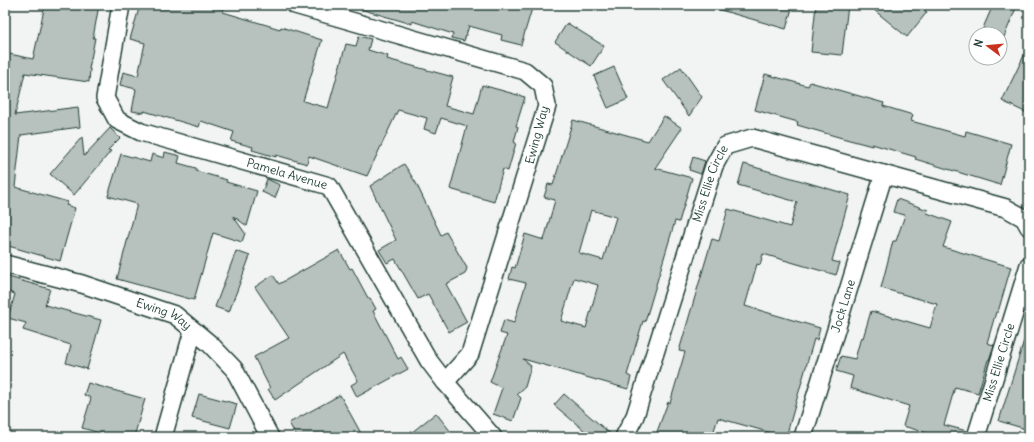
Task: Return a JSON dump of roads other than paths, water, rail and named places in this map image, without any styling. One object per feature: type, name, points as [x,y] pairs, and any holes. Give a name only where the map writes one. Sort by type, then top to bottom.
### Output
[{"type":"street","name":"Pamela Avenue","points":[[121,5],[105,98],[117,120],[141,132],[329,186],[429,361],[445,382],[493,437]]},
{"type":"street","name":"Ewing Way","points":[[294,5],[525,71],[543,86],[547,106],[470,354],[445,382]]},
{"type":"street","name":"Miss Ellie Circle","points":[[624,437],[635,416],[714,166],[725,146],[752,138],[1006,208],[1024,218],[1029,227]]},
{"type":"street","name":"Jock Lane","points":[[803,437],[884,174]]},
{"type":"street","name":"Ewing Way","points":[[5,264],[82,284],[175,315],[210,344],[234,369],[270,437]]},
{"type":"street","name":"Miss Ellie Circle","points":[[976,437],[1029,265]]},
{"type":"street","points":[[163,437],[193,331]]}]
